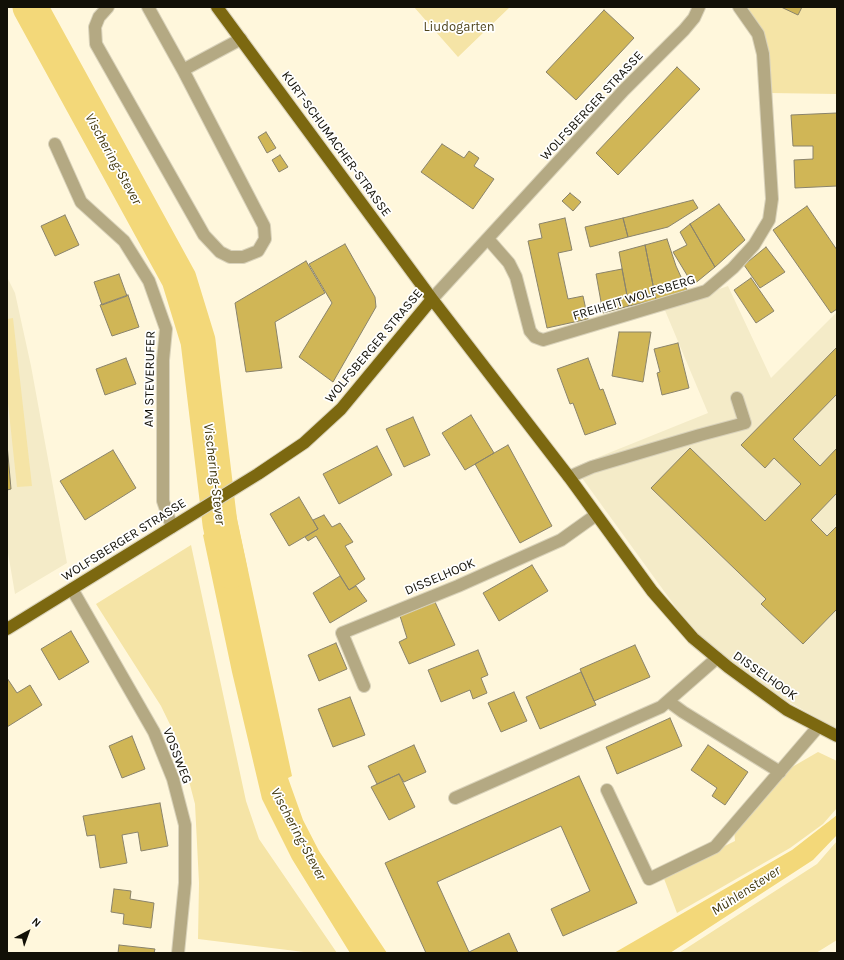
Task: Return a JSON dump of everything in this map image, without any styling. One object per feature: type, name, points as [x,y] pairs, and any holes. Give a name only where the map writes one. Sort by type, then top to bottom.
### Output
[{"type":"main road","name":"KURT-SCHUMACHER-STRASSE","points":[[217,7],[432,299]]},
{"type":"main road","name":"DISSELHOOK","points":[[432,299],[569,477],[652,591],[693,638],[757,689],[818,727],[837,736]]},
{"type":"main road","name":"WOLFSBERGER STRASSE","points":[[7,630],[243,483],[304,442],[341,409],[432,299]]},
{"type":"street","points":[[108,7],[99,17],[95,27],[96,44],[204,235],[220,252],[230,257],[243,257],[258,251],[265,239],[264,226],[183,70],[148,7]]},
{"type":"street","name":"WOLFSBERGER STRASSE","points":[[432,299],[624,90],[684,30],[694,18],[699,7]]},
{"type":"street","name":"FREIHEIT WOLFSBERG","points":[[488,238],[509,263],[516,277],[530,331],[535,337],[543,340],[706,291],[734,268],[758,239],[769,220],[772,199],[763,54],[758,34],[739,7]]},
{"type":"street","points":[[183,70],[241,39]]},
{"type":"street","name":"AM STEVERUFER","points":[[55,144],[81,202],[124,242],[150,281],[166,329],[163,360],[163,501],[172,526]]},
{"type":"street","points":[[569,477],[592,467],[700,435],[745,424],[737,398]]},
{"type":"street","name":"DISSELHOOK","points":[[364,686],[342,633],[458,586],[561,540],[596,515]]},
{"type":"street","name":"VOSSWEG","points":[[72,589],[154,732],[173,779],[185,825],[185,883],[178,953]]},
{"type":"street","points":[[455,798],[661,707],[717,658]]},
{"type":"street","points":[[668,701],[683,712],[780,772]]},
{"type":"street","points":[[607,790],[648,879],[715,848],[818,727]]},
{"type":"shaded area","points":[[7,277],[15,293],[31,366],[67,563],[15,594],[7,547]]},
{"type":"shaded area","points":[[728,286],[771,378],[837,312],[837,729],[759,685],[693,631],[574,467],[708,413],[664,308]]},
{"type":"green space","name":"Liudogarten","points":[[414,7],[510,7],[458,57]]},
{"type":"green space","points":[[748,7],[837,7],[837,94],[770,93]]},
{"type":"green space","points":[[13,318],[32,486],[17,487],[7,394],[7,319]]},
{"type":"green space","points":[[191,545],[246,801],[259,839],[337,953],[312,953],[198,939],[199,883],[195,804],[179,743],[161,706],[96,604]]},
{"type":"green space","points":[[818,752],[837,761],[837,808],[823,824],[790,848],[677,913],[663,876],[735,841],[734,830],[780,774]]},
{"type":"green space","points":[[837,841],[837,940],[816,953],[679,953],[817,864]]},
{"type":"water","points":[[236,514],[292,776],[288,778],[303,820],[319,851],[387,953],[350,953],[292,859],[262,799],[232,672],[203,535]]},
{"type":"water","name":"Mühlenstever","points":[[837,815],[837,835],[813,860],[670,953],[614,953],[792,850]]},
{"type":"building","points":[[781,7],[802,7],[798,15]]},
{"type":"building","points":[[604,10],[634,38],[576,100],[546,72]]},
{"type":"building","points":[[677,67],[700,89],[618,175],[596,153]]},
{"type":"building","points":[[837,113],[837,186],[795,188],[794,160],[813,159],[813,146],[793,146],[791,115]]},
{"type":"building","points":[[266,132],[276,148],[267,153],[258,137]]},
{"type":"building","points":[[442,144],[464,158],[469,151],[479,158],[474,166],[494,179],[473,209],[421,172]]},
{"type":"building","points":[[280,155],[288,167],[279,172],[272,160]]},
{"type":"building","points":[[570,193],[581,202],[573,211],[562,201]]},
{"type":"building","points":[[693,200],[698,208],[668,227],[628,237],[623,218]]},
{"type":"building","points":[[719,204],[745,240],[715,267],[690,224]]},
{"type":"building","points":[[807,206],[837,250],[837,309],[831,313],[773,230]]},
{"type":"building","points":[[65,215],[79,245],[55,256],[41,226]]},
{"type":"building","points":[[565,218],[572,250],[558,253],[568,299],[583,296],[588,319],[547,328],[528,241],[542,238],[539,224]]},
{"type":"building","points":[[623,218],[628,237],[590,247],[585,227]]},
{"type":"building","points":[[690,224],[715,267],[693,285],[673,252],[687,245],[680,232]]},
{"type":"building","points":[[667,239],[676,266],[687,290],[656,300],[645,245]]},
{"type":"building","points":[[345,244],[375,297],[376,307],[333,382],[299,357],[332,303],[309,264]]},
{"type":"building","points":[[645,245],[656,300],[629,306],[619,252]]},
{"type":"building","points":[[766,247],[785,272],[760,288],[744,265]]},
{"type":"building","points":[[306,261],[325,293],[275,322],[282,368],[246,372],[235,303]]},
{"type":"building","points":[[622,269],[629,306],[603,313],[596,274]]},
{"type":"building","points":[[119,274],[127,296],[102,305],[94,282]]},
{"type":"building","points":[[751,278],[774,311],[756,323],[734,290]]},
{"type":"building","points":[[128,295],[139,327],[112,336],[100,305]]},
{"type":"building","points":[[619,332],[651,332],[643,382],[612,376]]},
{"type":"building","points":[[678,343],[689,388],[662,395],[657,373],[660,372],[654,349]]},
{"type":"building","points":[[837,347],[837,394],[793,439],[820,466],[837,448],[837,493],[811,520],[827,536],[837,526],[837,609],[803,644],[761,604],[766,599],[651,488],[690,448],[765,521],[801,484],[774,458],[765,468],[741,445]]},
{"type":"building","points":[[126,358],[136,384],[105,395],[96,369]]},
{"type":"building","points":[[588,358],[600,390],[603,389],[616,424],[585,435],[573,403],[570,404],[557,369]]},
{"type":"building","points":[[471,415],[494,453],[465,470],[442,433]]},
{"type":"building","points":[[413,417],[430,455],[404,467],[386,429]]},
{"type":"building","points":[[7,444],[11,489],[7,490]]},
{"type":"building","points":[[508,445],[552,526],[520,543],[475,464]]},
{"type":"building","points":[[377,446],[392,475],[339,504],[323,474]]},
{"type":"building","points":[[113,450],[136,488],[85,520],[60,481]]},
{"type":"building","points":[[299,497],[318,529],[289,546],[270,514]]},
{"type":"building","points":[[324,515],[332,527],[340,523],[353,542],[345,546],[365,579],[349,590],[316,536],[308,541],[305,537],[318,529],[313,520]]},
{"type":"building","points":[[532,565],[548,591],[499,621],[483,593]]},
{"type":"building","points":[[340,576],[349,590],[356,586],[367,601],[330,623],[313,593]]},
{"type":"building","points":[[435,602],[455,645],[409,664],[399,642],[407,638],[400,616]]},
{"type":"building","points":[[71,631],[89,662],[59,680],[41,649]]},
{"type":"building","points":[[336,643],[347,669],[319,681],[308,655]]},
{"type":"building","points":[[635,645],[650,677],[594,701],[580,669]]},
{"type":"building","points":[[478,650],[488,675],[481,678],[487,693],[473,699],[470,690],[441,702],[428,670]]},
{"type":"building","points":[[581,672],[596,705],[540,729],[526,697]]},
{"type":"building","points":[[7,678],[17,693],[30,685],[42,705],[7,727]]},
{"type":"building","points":[[514,692],[527,721],[501,732],[488,703]]},
{"type":"building","points":[[350,697],[365,735],[333,747],[318,709]]},
{"type":"building","points":[[670,718],[682,746],[617,774],[606,747]]},
{"type":"building","points":[[132,736],[145,769],[122,778],[109,746]]},
{"type":"building","points":[[414,745],[426,772],[404,782],[399,774],[377,784],[368,766]]},
{"type":"building","points":[[708,745],[748,772],[725,805],[712,796],[717,788],[691,770]]},
{"type":"building","points":[[399,774],[415,807],[389,820],[371,787]]},
{"type":"building","points":[[579,776],[637,903],[563,936],[551,909],[590,891],[561,826],[437,882],[469,952],[509,933],[518,953],[426,953],[385,863]]},
{"type":"building","points":[[160,803],[168,846],[141,851],[138,832],[122,835],[127,863],[100,868],[95,835],[87,836],[83,816]]},
{"type":"building","points":[[114,889],[131,891],[130,899],[154,903],[151,928],[123,924],[124,914],[111,912]]},
{"type":"building","points":[[119,945],[155,949],[154,953],[118,953]]},
{"type":"waterway","name":"Vischering-Stever","points":[[30,7],[179,279],[198,341],[220,524],[230,571]]}]
